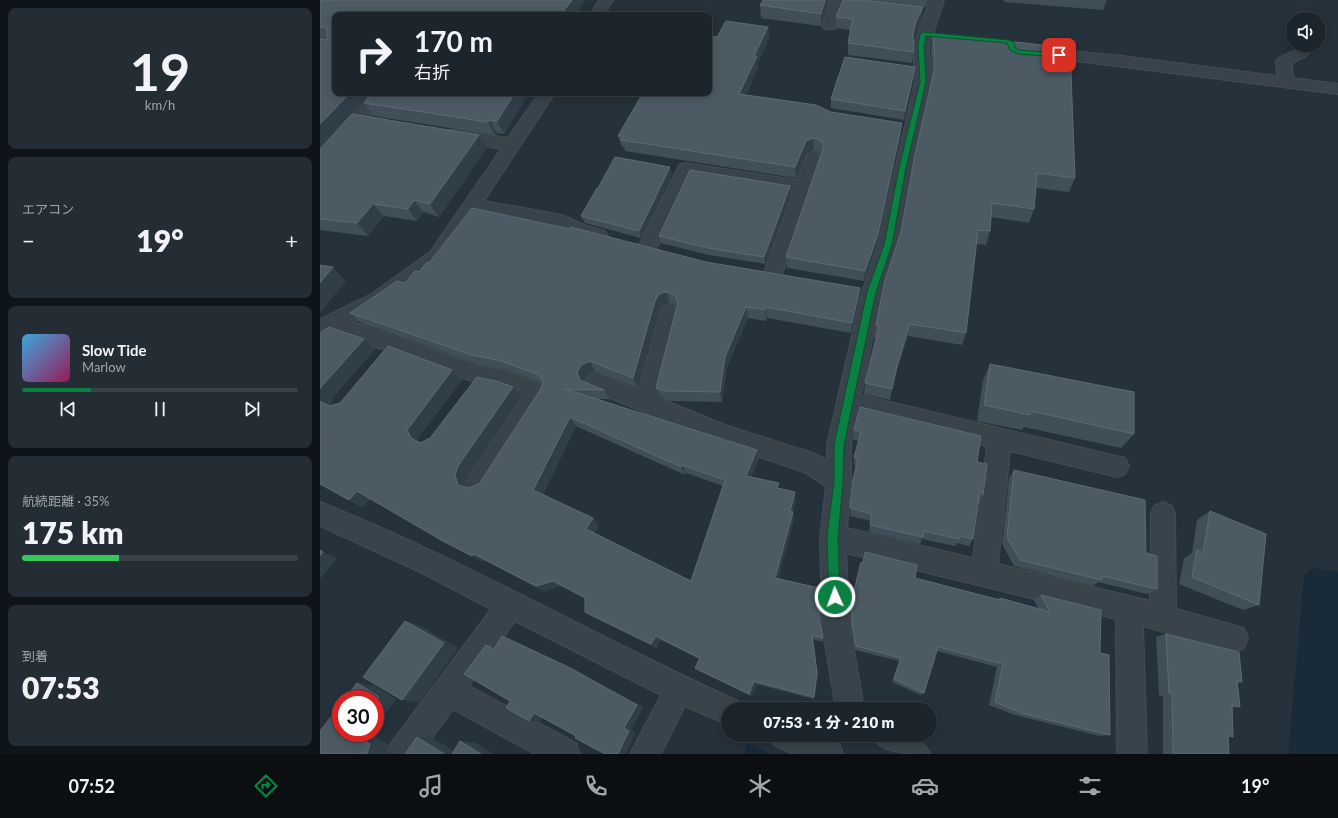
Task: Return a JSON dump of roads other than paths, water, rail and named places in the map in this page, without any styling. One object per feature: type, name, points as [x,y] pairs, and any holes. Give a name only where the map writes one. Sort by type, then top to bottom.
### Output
[{"type":"street","points":[[599,12],[606,0]]},
{"type":"street","points":[[811,0],[885,9]]},
{"type":"street","points":[[829,26],[838,3]]},
{"type":"street","points":[[849,702],[836,627],[833,537],[838,482],[839,445],[848,404],[864,291],[888,245],[905,128],[923,82],[915,70],[921,46],[931,35],[928,9]]},
{"type":"street","points":[[1027,52],[1122,61],[1338,89]]},
{"type":"street","points":[[1285,81],[1284,61],[1301,53]]},
{"type":"street","points":[[379,96],[352,126],[396,126]]},
{"type":"street","points":[[325,327],[377,301],[437,256],[545,96]]},
{"type":"street","points":[[434,132],[512,145]]},
{"type":"street","points":[[773,275],[814,157]]},
{"type":"street","points":[[471,205],[562,222],[582,232],[640,247],[678,168],[804,188]]},
{"type":"street","points":[[646,402],[670,312]]},
{"type":"street","points":[[325,327],[394,344],[480,375],[506,380],[538,392],[478,483]]},
{"type":"street","points":[[379,362],[394,344]]},
{"type":"street","points":[[467,392],[480,375]]},
{"type":"street","points":[[596,382],[725,435],[813,464],[838,482]]},
{"type":"street","points":[[848,404],[861,405],[1117,466]]},
{"type":"street","points":[[984,574],[1000,438]]},
{"type":"street","points":[[320,514],[429,563],[679,689],[721,707]]},
{"type":"street","points":[[1163,619],[1164,514]]},
{"type":"street","points":[[833,537],[1129,609],[1234,638]]},
{"type":"street","points":[[402,754],[511,604]]},
{"type":"street","points":[[1129,609],[1132,754]]},
{"type":"street","points":[[645,754],[679,689]]},
{"type":"street","points":[[449,691],[565,754]]},
{"type":"street","points":[[800,742],[828,754]]},
{"type":"street","points":[[896,742],[915,754]]},
{"type":"water","points":[[1312,568],[1338,572],[1338,754],[1288,754],[1304,576]]},
{"type":"water","points":[[747,743],[772,754],[745,754]]}]
